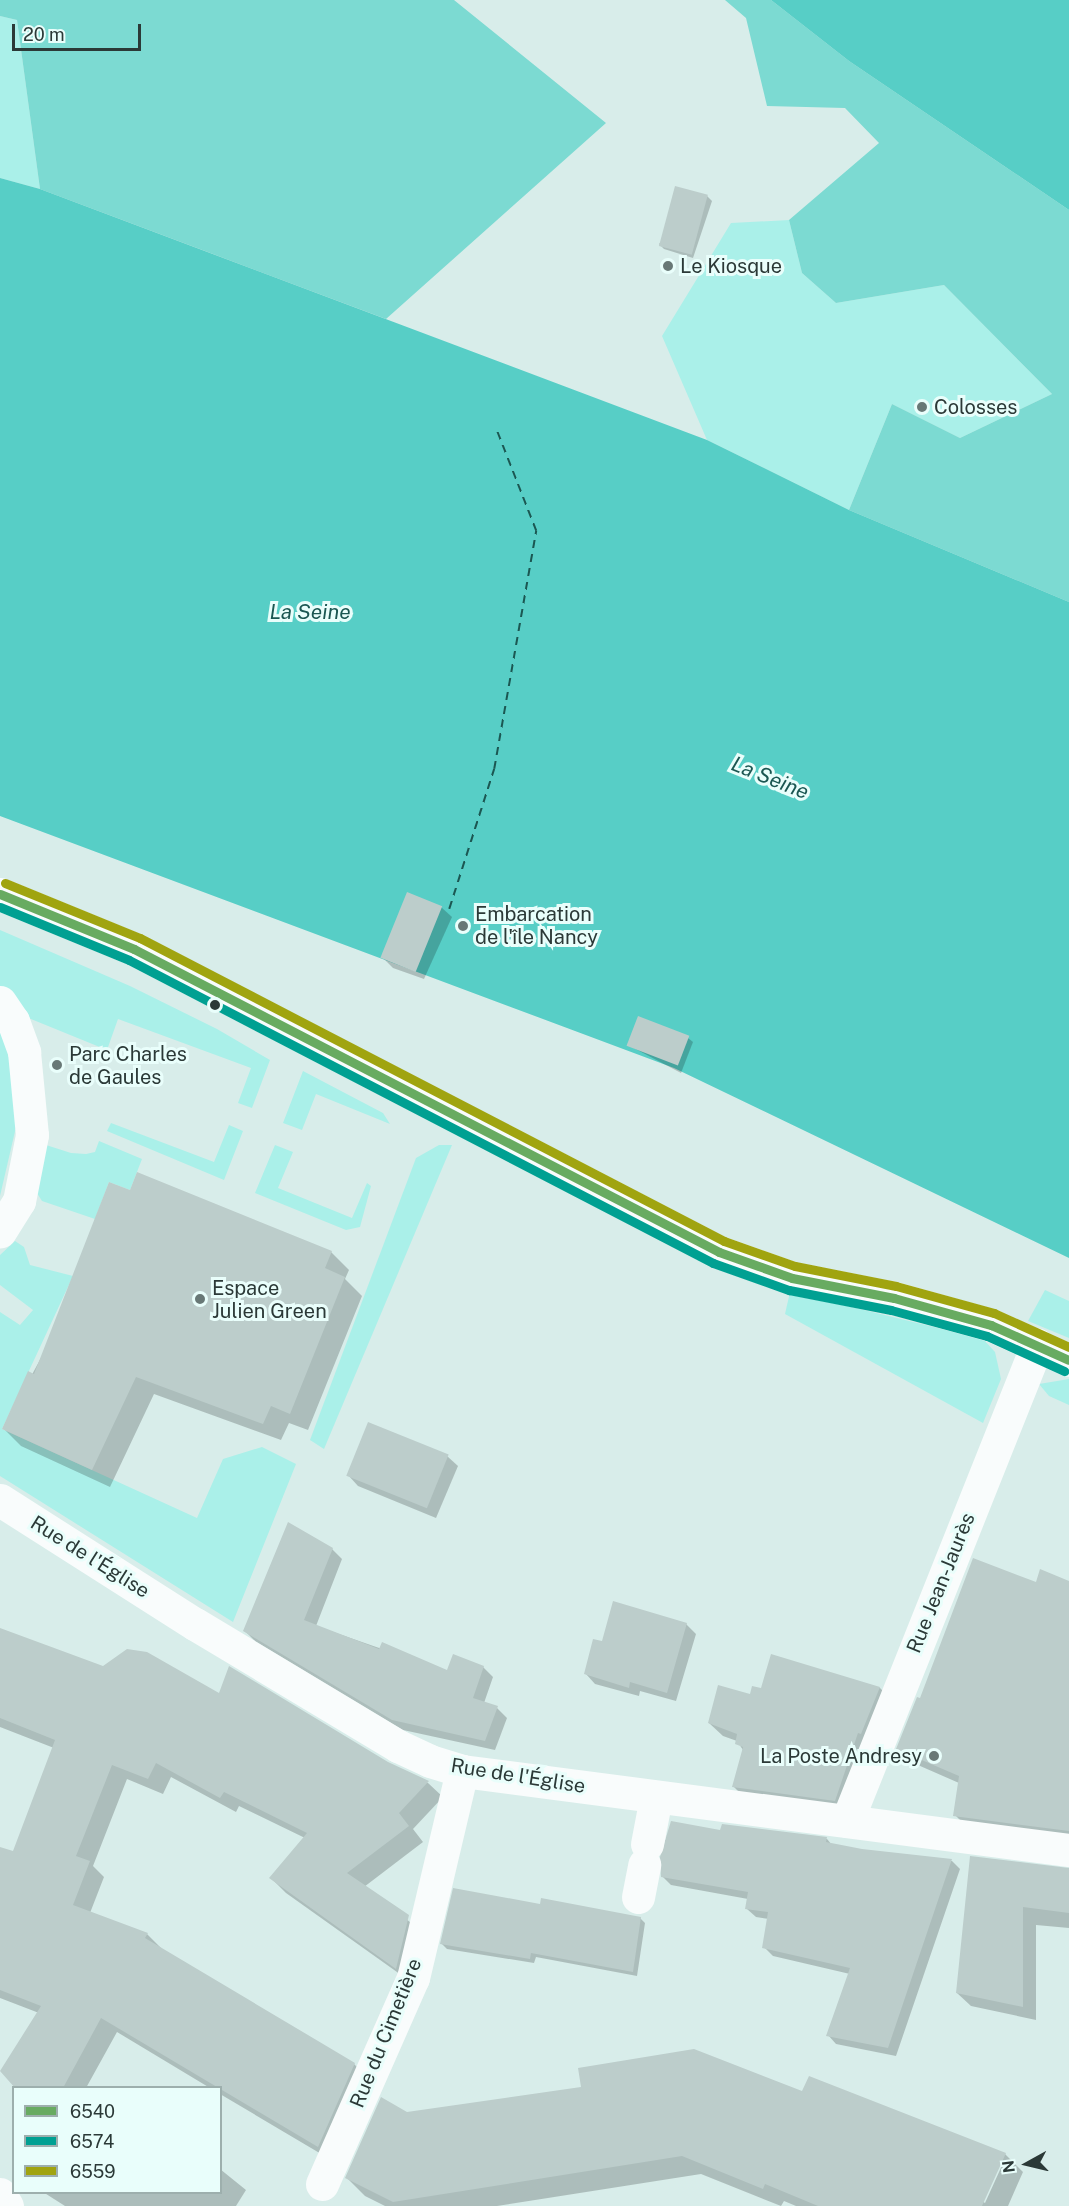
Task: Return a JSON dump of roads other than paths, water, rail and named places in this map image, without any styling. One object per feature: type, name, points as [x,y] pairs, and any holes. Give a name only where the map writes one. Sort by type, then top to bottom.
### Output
[{"type":"street","points":[[0,894],[134,949],[719,1252],[792,1278],[894,1298],[991,1325],[1069,1360]]},
{"type":"street","points":[[0,1002],[13,1021],[24,1052],[32,1135],[19,1201],[0,1232]]},
{"type":"street","name":"Rue Jean-Jaurès","points":[[847,1821],[1037,1345]]},
{"type":"street","name":"Rue de l'Église","points":[[0,1500],[398,1746],[462,1771],[1069,1850]]},
{"type":"street","name":"Rue du Cimetière","points":[[322,2184],[413,1978],[462,1771]]},
{"type":"street","points":[[638,1897],[656,1797]]},
{"type":"street","points":[[0,2194],[7,2206]]},
{"type":"water","points":[[771,0],[1069,0],[1069,210],[849,61]]},
{"type":"water","name":"La Seine","points":[[0,178],[40,189],[707,440],[849,510],[1069,602],[1069,1258],[674,1068],[0,816]]},
{"type":"place","name":"Le Kiosque","points":[[668,266]]},
{"type":"place","name":"Colosses","points":[[922,407]]},
{"type":"place","name":"Embarcation de l'île Nancy","points":[[463,926]]},
{"type":"place","name":"Parc Charles de Gaules","points":[[57,1065]]},
{"type":"place","name":"Espace Julien Green","points":[[200,1299]]},
{"type":"place","name":"La Poste Andresy","points":[[934,1756]]}]
